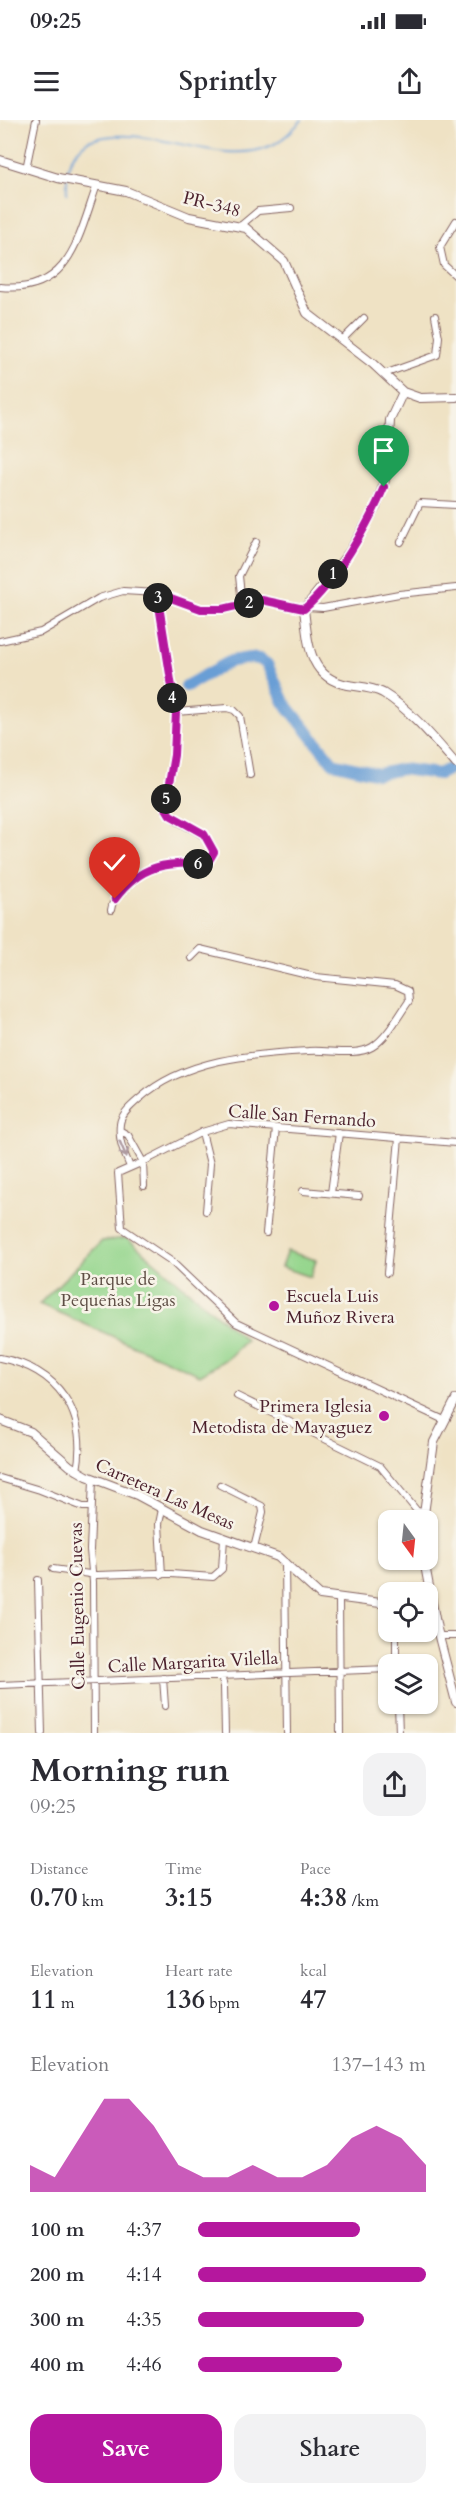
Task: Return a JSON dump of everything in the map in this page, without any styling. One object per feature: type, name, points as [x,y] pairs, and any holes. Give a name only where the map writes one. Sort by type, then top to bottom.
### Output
[{"type":"street","points":[[26,169],[36,120]]},
{"type":"street","name":"PR-348","points":[[0,160],[58,178],[126,191],[189,217],[246,228],[284,261],[307,313],[384,374],[403,392]]},
{"type":"street","points":[[0,287],[27,288],[47,279],[64,266],[97,185]]},
{"type":"street","points":[[239,227],[258,211],[291,208]]},
{"type":"street","points":[[456,221],[440,247],[444,265],[456,276]]},
{"type":"street","points":[[384,374],[437,355],[439,337],[435,316]]},
{"type":"street","points":[[342,340],[364,318]]},
{"type":"street","points":[[455,761],[406,711],[383,693],[331,680],[323,674],[310,654],[306,608],[350,551],[376,507],[387,474],[390,420],[403,392],[420,398],[456,397]]},
{"type":"street","points":[[401,542],[420,503],[456,506]]},
{"type":"street","points":[[242,604],[239,576],[256,542]]},
{"type":"street","points":[[0,641],[41,632],[99,598],[123,591],[157,593],[201,609],[223,609],[242,604],[271,601],[306,608],[322,608],[399,594],[456,588]]},
{"type":"street","points":[[111,910],[121,890],[140,872],[155,867],[207,864],[213,857],[213,848],[204,834],[170,815],[165,807],[174,755],[176,712],[157,593]]},
{"type":"street","points":[[176,712],[227,708],[234,710],[240,716],[250,775]]},
{"type":"street","points":[[191,958],[200,949],[316,977],[395,985],[408,991],[409,1001],[376,1044],[366,1050],[308,1051],[218,1061],[173,1076],[133,1103],[122,1119],[119,1140],[130,1167],[118,1173],[122,1228],[171,1261],[236,1323],[444,1420]]},
{"type":"street","name":"Calle San Fernando","points":[[130,1167],[202,1132],[230,1124],[456,1143]]},
{"type":"street","points":[[266,1233],[276,1128]]},
{"type":"street","points":[[121,1131],[128,1135],[142,1161],[144,1186]]},
{"type":"street","points":[[202,1132],[210,1164],[206,1210]]},
{"type":"street","points":[[331,1193],[339,1133]]},
{"type":"street","points":[[387,1272],[399,1138]]},
{"type":"street","points":[[303,1191],[359,1196]]},
{"type":"street","points":[[0,1358],[28,1365],[46,1375],[58,1387],[69,1405],[78,1432],[80,1447],[77,1471]]},
{"type":"street","points":[[237,1396],[380,1466],[417,1510]]},
{"type":"street","points":[[424,1510],[434,1442],[456,1400]]},
{"type":"street","name":"Carretera Las Mesas","points":[[0,1420],[31,1432],[77,1471],[93,1480],[137,1495],[186,1523],[285,1562],[320,1595],[378,1602]]},
{"type":"street","points":[[0,1478],[40,1490],[83,1507],[91,1507]]},
{"type":"street","name":"Calle Eugenio Cuevas","points":[[93,1480],[91,1507],[94,1733]]},
{"type":"street","points":[[220,1485],[262,1506],[254,1548]]},
{"type":"street","points":[[162,1509],[159,1524],[162,1575]]},
{"type":"street","points":[[53,1569],[92,1575],[213,1577],[221,1571],[224,1538]]},
{"type":"street","points":[[285,1562],[287,1733]]},
{"type":"street","points":[[38,1580],[42,1733]]},
{"type":"street","points":[[339,1598],[340,1733]]},
{"type":"street","points":[[456,1636],[438,1633],[456,1702]]},
{"type":"street","name":"Calle Margarita Vilella","points":[[0,1685],[93,1683],[378,1669]]},
{"type":"street","points":[[220,1676],[224,1686],[225,1733]]},
{"type":"street","points":[[163,1678],[165,1706]]},
{"type":"street","points":[[398,1714],[399,1733]]},
{"type":"green space","name":"Parque de Pequeñas Ligas","points":[[127,1238],[246,1340],[228,1358],[200,1375],[39,1304],[102,1241]]},
{"type":"green space","points":[[287,1251],[316,1260],[311,1277],[281,1267]]},
{"type":"waterway","points":[[67,193],[70,162],[88,141],[111,136],[134,136],[205,149],[249,152],[275,144],[302,120]]},
{"type":"waterway","points":[[186,686],[231,661],[259,659],[267,664],[284,702],[333,763],[378,774],[402,769],[439,774],[452,768]]},
{"type":"place","name":"Escuela Luis Muñoz Rivera","points":[[274,1306]]},
{"type":"place","name":"Primera Iglesia Metodista de Mayaguez","points":[[384,1416]]},
{"type":"route","points":[[115,899],[133,877],[148,869],[192,863],[207,864],[211,861],[214,852],[204,834],[170,815],[165,807],[174,755],[176,712],[157,593],[208,610],[262,600],[304,609],[350,551],[367,525],[384,487]]}]
